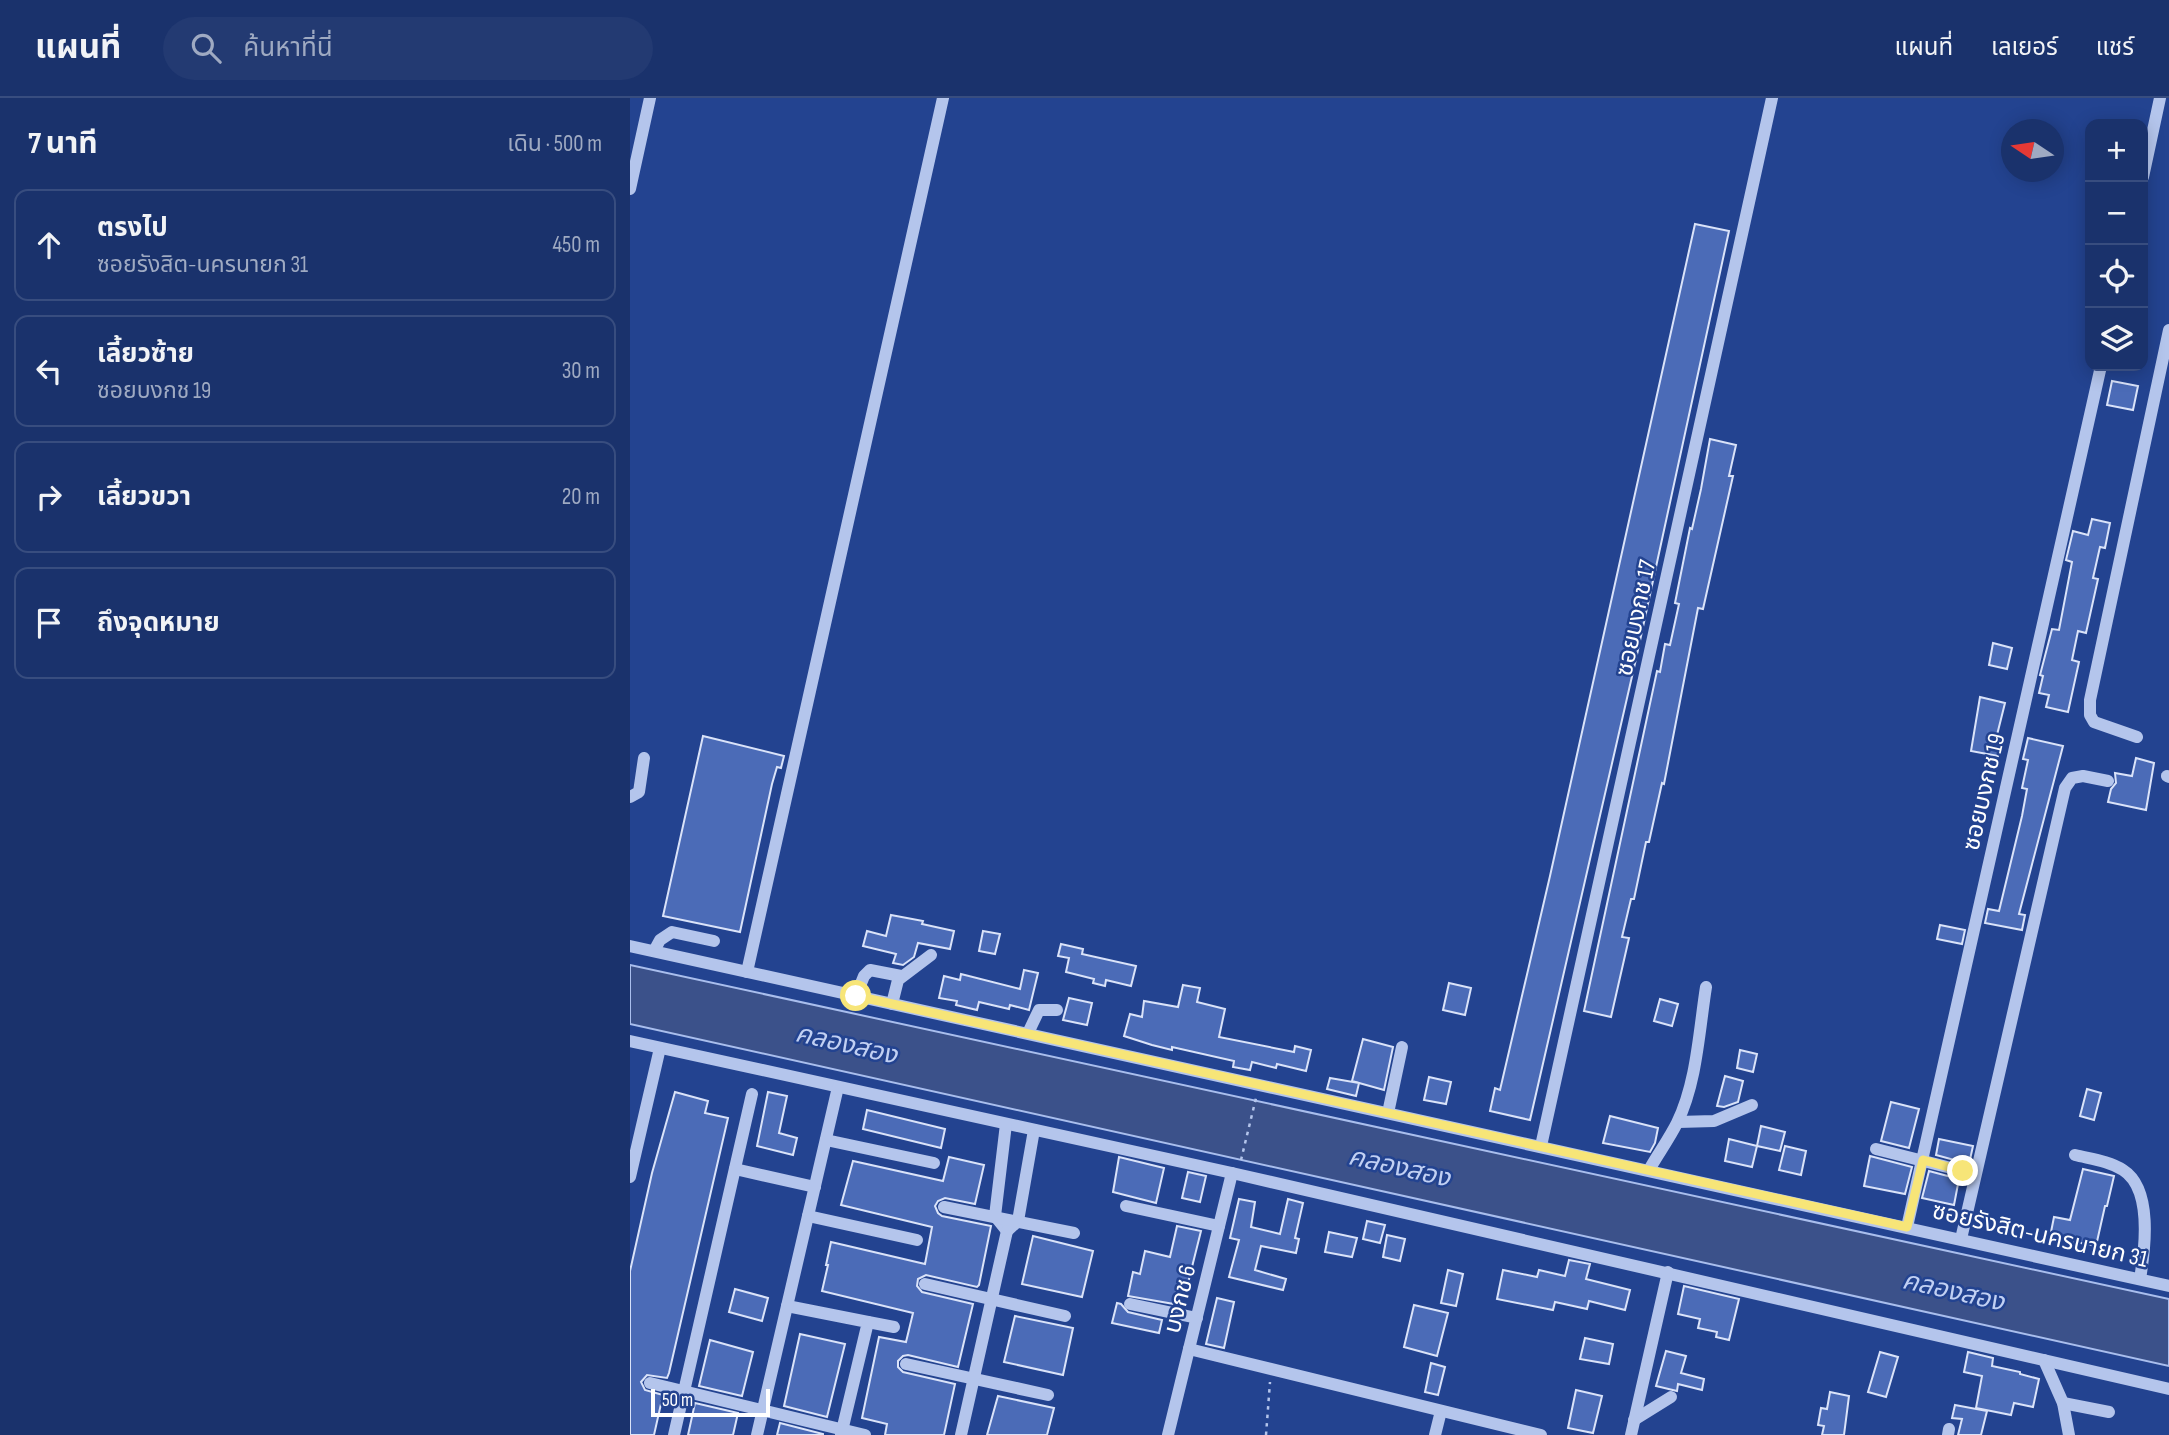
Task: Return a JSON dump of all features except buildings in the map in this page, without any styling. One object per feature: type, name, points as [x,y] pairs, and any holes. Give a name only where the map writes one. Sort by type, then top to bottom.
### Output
[{"type":"street","points":[[630,189],[650,98]]},
{"type":"street","points":[[747,971],[943,98]]},
{"type":"street","name":"ซอยบงกช 17","points":[[1541,1146],[1772,98]]},
{"type":"street","points":[[2148,154],[2160,98]]},
{"type":"street","points":[[2137,737],[2094,722],[2090,715],[2090,700],[2169,330]]},
{"type":"street","name":"ซอยบงกช 19","points":[[1907,1227],[2100,371]]},
{"type":"street","points":[[630,797],[639,792],[644,758]]},
{"type":"street","points":[[1961,1239],[2065,788],[2072,778],[2083,776],[2108,781]]},
{"type":"street","points":[[654,951],[660,940],[672,932],[714,941]]},
{"type":"street","name":"ซอยรังสิต-นครนายก 31","points":[[630,946],[2169,1286]]},
{"type":"street","points":[[892,1003],[901,976],[930,955]]},
{"type":"street","points":[[856,996],[864,976],[870,970],[901,976]]},
{"type":"street","points":[[1649,1170],[1678,1122],[1694,1065],[1706,987]]},
{"type":"street","points":[[1028,1033],[1039,1010],[1057,1010]]},
{"type":"street","points":[[630,1041],[1034,1130],[1236,1169],[2169,1389]]},
{"type":"street","points":[[1388,1113],[1402,1047]]},
{"type":"street","points":[[630,1177],[660,1048]]},
{"type":"street","points":[[757,1435],[838,1087]]},
{"type":"street","points":[[674,1435],[752,1094]]},
{"type":"street","points":[[1678,1122],[1714,1121],[1752,1105]]},
{"type":"street","points":[[1006,1124],[995,1216],[1007,1231]]},
{"type":"street","points":[[961,1435],[1007,1231],[1018,1221],[1034,1130]]},
{"type":"street","points":[[825,1140],[933,1163]]},
{"type":"street","points":[[1876,1149],[1963,1171]]},
{"type":"street","points":[[2076,1155],[2116,1166],[2125,1171],[2136,1184],[2144,1213],[2145,1233],[2140,1279]]},
{"type":"street","points":[[735,1168],[814,1187]]},
{"type":"street","name":"บงกช 6","points":[[1168,1435],[1219,1226],[1236,1169]]},
{"type":"street","points":[[1126,1206],[1219,1226]]},
{"type":"street","points":[[944,1207],[1074,1233]]},
{"type":"street","points":[[808,1216],[917,1240]]},
{"type":"street","points":[[1631,1435],[1668,1272]]},
{"type":"street","points":[[926,1284],[1065,1316]]},
{"type":"street","points":[[1130,1304],[1196,1318]]},
{"type":"street","points":[[787,1306],[894,1327]]},
{"type":"street","points":[[842,1432],[868,1322]]},
{"type":"street","points":[[1189,1349],[1541,1435]]},
{"type":"street","points":[[2045,1360],[2063,1403],[2069,1435]]},
{"type":"street","points":[[906,1364],[1048,1395]]},
{"type":"street","points":[[650,1383],[842,1432],[865,1435]]},
{"type":"street","points":[[1634,1420],[1671,1397]]},
{"type":"street","points":[[2063,1403],[2109,1412]]},
{"type":"street","points":[[1435,1435],[1441,1411]]},
{"type":"path","points":[[1236,1169],[1256,1097]]},
{"type":"path","points":[[1266,1435],[1271,1369]]},
{"type":"water","name":"คลองสอง","points":[[630,965],[2169,1299],[2169,1366],[630,1024]]},
{"type":"route","points":[[856,996],[1907,1227],[1923,1160],[1963,1171]]}]
